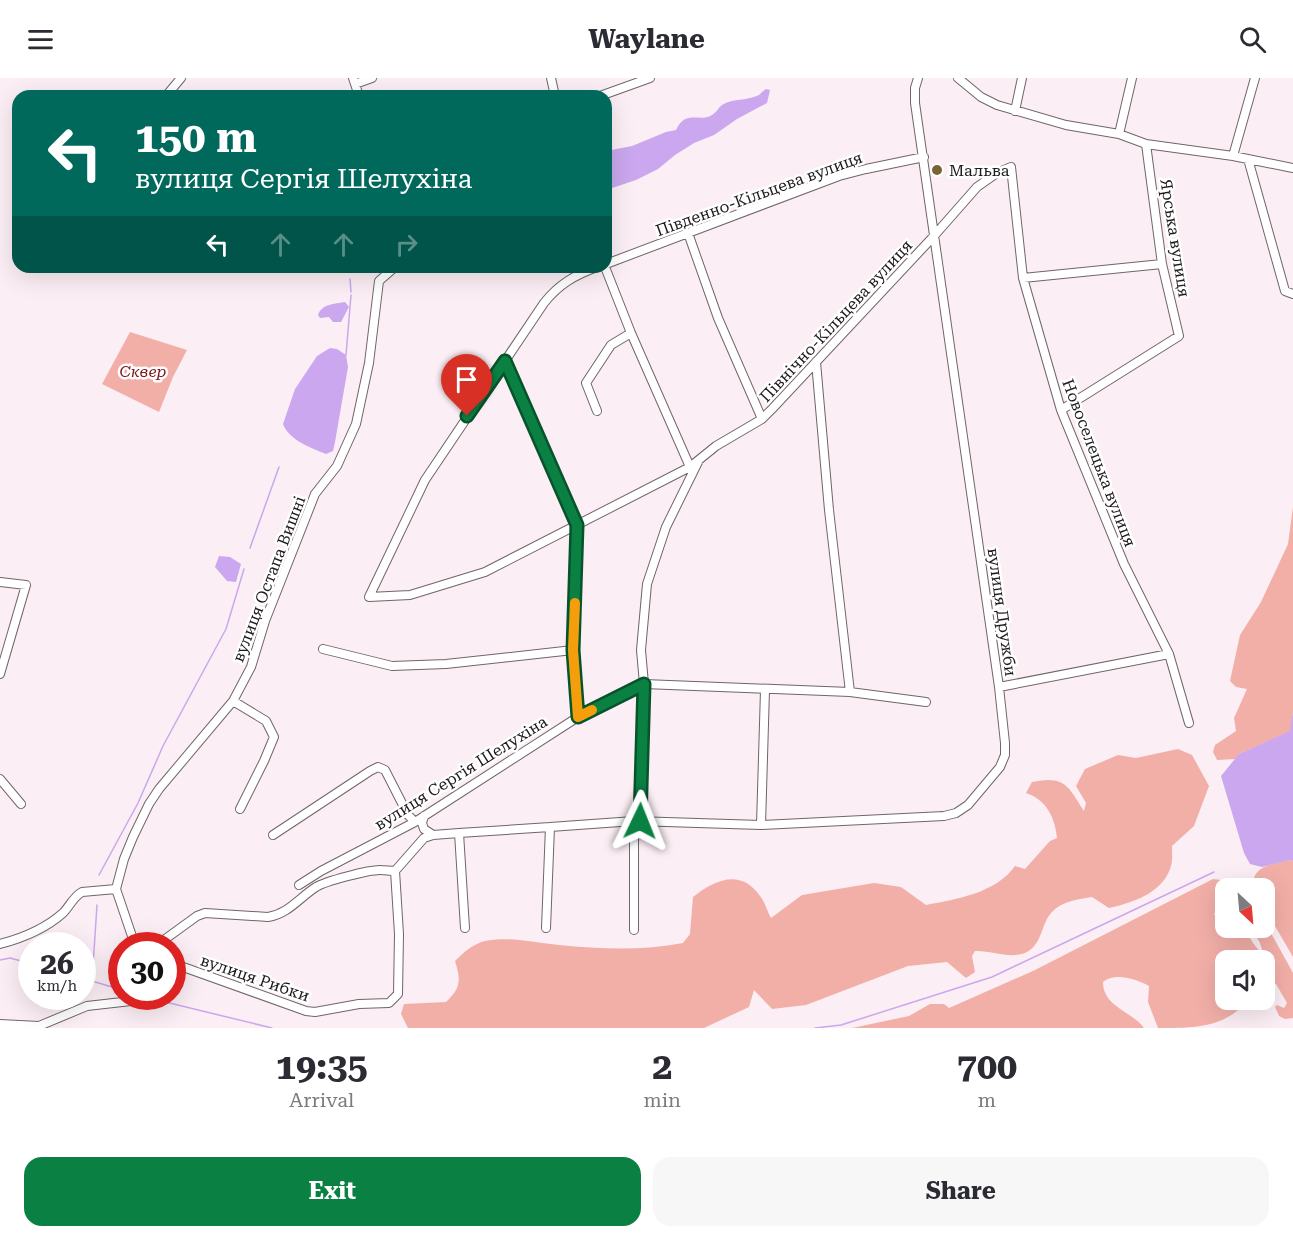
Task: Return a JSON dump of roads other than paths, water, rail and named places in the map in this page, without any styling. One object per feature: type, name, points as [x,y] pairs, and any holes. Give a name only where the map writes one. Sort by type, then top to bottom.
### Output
[{"type":"street","points":[[171,90],[181,78]]},
{"type":"street","points":[[354,81],[372,78]]},
{"type":"street","points":[[612,92],[650,78]]},
{"type":"street","name":"вулиця Дружби","points":[[433,835],[637,821],[761,825],[944,816],[956,813],[968,805],[1000,767],[1005,755],[999,687],[915,103],[918,78]]},
{"type":"street","points":[[957,78],[981,97],[1015,111],[1066,125],[1119,134],[1146,144],[1233,156],[1293,168]]},
{"type":"street","points":[[1015,111],[1022,78]]},
{"type":"street","points":[[1119,134],[1132,78]]},
{"type":"street","points":[[1233,156],[1255,78]]},
{"type":"street","name":"Ярська вулиця","points":[[1061,410],[1179,336],[1162,264],[1146,144]]},
{"type":"street","name":"Південно-Кільцева вулиця","points":[[612,262],[839,176],[924,157]]},
{"type":"street","points":[[1248,159],[1285,291],[1293,294]]},
{"type":"street","name":"Північно-Кільцева вулиця","points":[[505,361],[425,480],[369,597],[410,595],[485,572],[690,467],[716,446],[762,419],[977,187],[997,172],[1011,167]]},
{"type":"street","name":"Новоселецька вулиця","points":[[1011,167],[1023,278],[1061,410],[1124,564],[1169,654],[1188,723]]},
{"type":"street","points":[[688,233],[718,318],[762,419]]},
{"type":"street","points":[[1023,278],[1162,264]]},
{"type":"street","name":"вулиця Остапа Вишні","points":[[116,889],[124,859],[149,804],[176,767],[233,701],[251,667],[264,621],[315,494],[338,466],[356,424],[369,363],[379,281],[388,273]]},
{"type":"street","points":[[578,717],[573,650],[577,525],[505,361],[555,290],[582,273]]},
{"type":"street","points":[[608,273],[631,333],[690,467]]},
{"type":"street","points":[[597,411],[586,383],[610,345],[631,333]]},
{"type":"street","points":[[816,362],[829,510],[850,692]]},
{"type":"street","points":[[634,930],[644,684],[641,650],[647,584],[666,527],[700,459]]},
{"type":"street","points":[[0,582],[26,585],[0,674]]},
{"type":"street","points":[[323,649],[392,666],[446,664],[573,650]]},
{"type":"street","points":[[999,687],[1169,654]]},
{"type":"street","name":"вулиця Сергія Шелухіна","points":[[299,885],[321,871],[415,822],[578,717],[644,684],[850,692],[926,702]]},
{"type":"street","points":[[761,825],[765,690]]},
{"type":"street","points":[[233,701],[266,721],[274,737],[240,809]]},
{"type":"street","points":[[273,835],[378,767],[385,770],[408,814],[415,822]]},
{"type":"street","points":[[0,779],[21,804]]},
{"type":"street","points":[[175,932],[205,913],[268,918],[291,908],[317,886],[380,870],[395,871],[421,841],[433,835],[424,829],[422,823],[424,816]]},
{"type":"street","points":[[546,928],[550,827]]},
{"type":"street","points":[[459,832],[465,928]]},
{"type":"street","name":"вулиця Рибки","points":[[186,968],[306,1011],[315,1012],[359,1004],[389,1003],[398,994],[399,934],[395,871]]},
{"type":"street","points":[[0,944],[36,932],[63,913],[82,892],[116,889],[131,932]]},
{"type":"street","points":[[0,1024],[39,1026],[87,1006],[108,1004]]},
{"type":"waterway","points":[[350,279],[351,292]]},
{"type":"waterway","points":[[346,355],[351,295]]},
{"type":"waterway","points":[[250,548],[279,467]]},
{"type":"waterway","points":[[99,875],[138,803],[163,746],[226,629],[244,569]]},
{"type":"waterway","points":[[815,1028],[841,1025],[992,977],[1214,872]]},
{"type":"waterway","points":[[95,932],[97,905]]},
{"type":"waterway","points":[[0,960],[10,958],[18,960]]},
{"type":"waterway","points":[[96,982],[108,986]]},
{"type":"waterway","points":[[186,1007],[272,1028]]},
{"type":"place","name":"Мальва","points":[[937,170]]},
{"type":"park label","name":"Сквер","points":[[143,371]]}]
